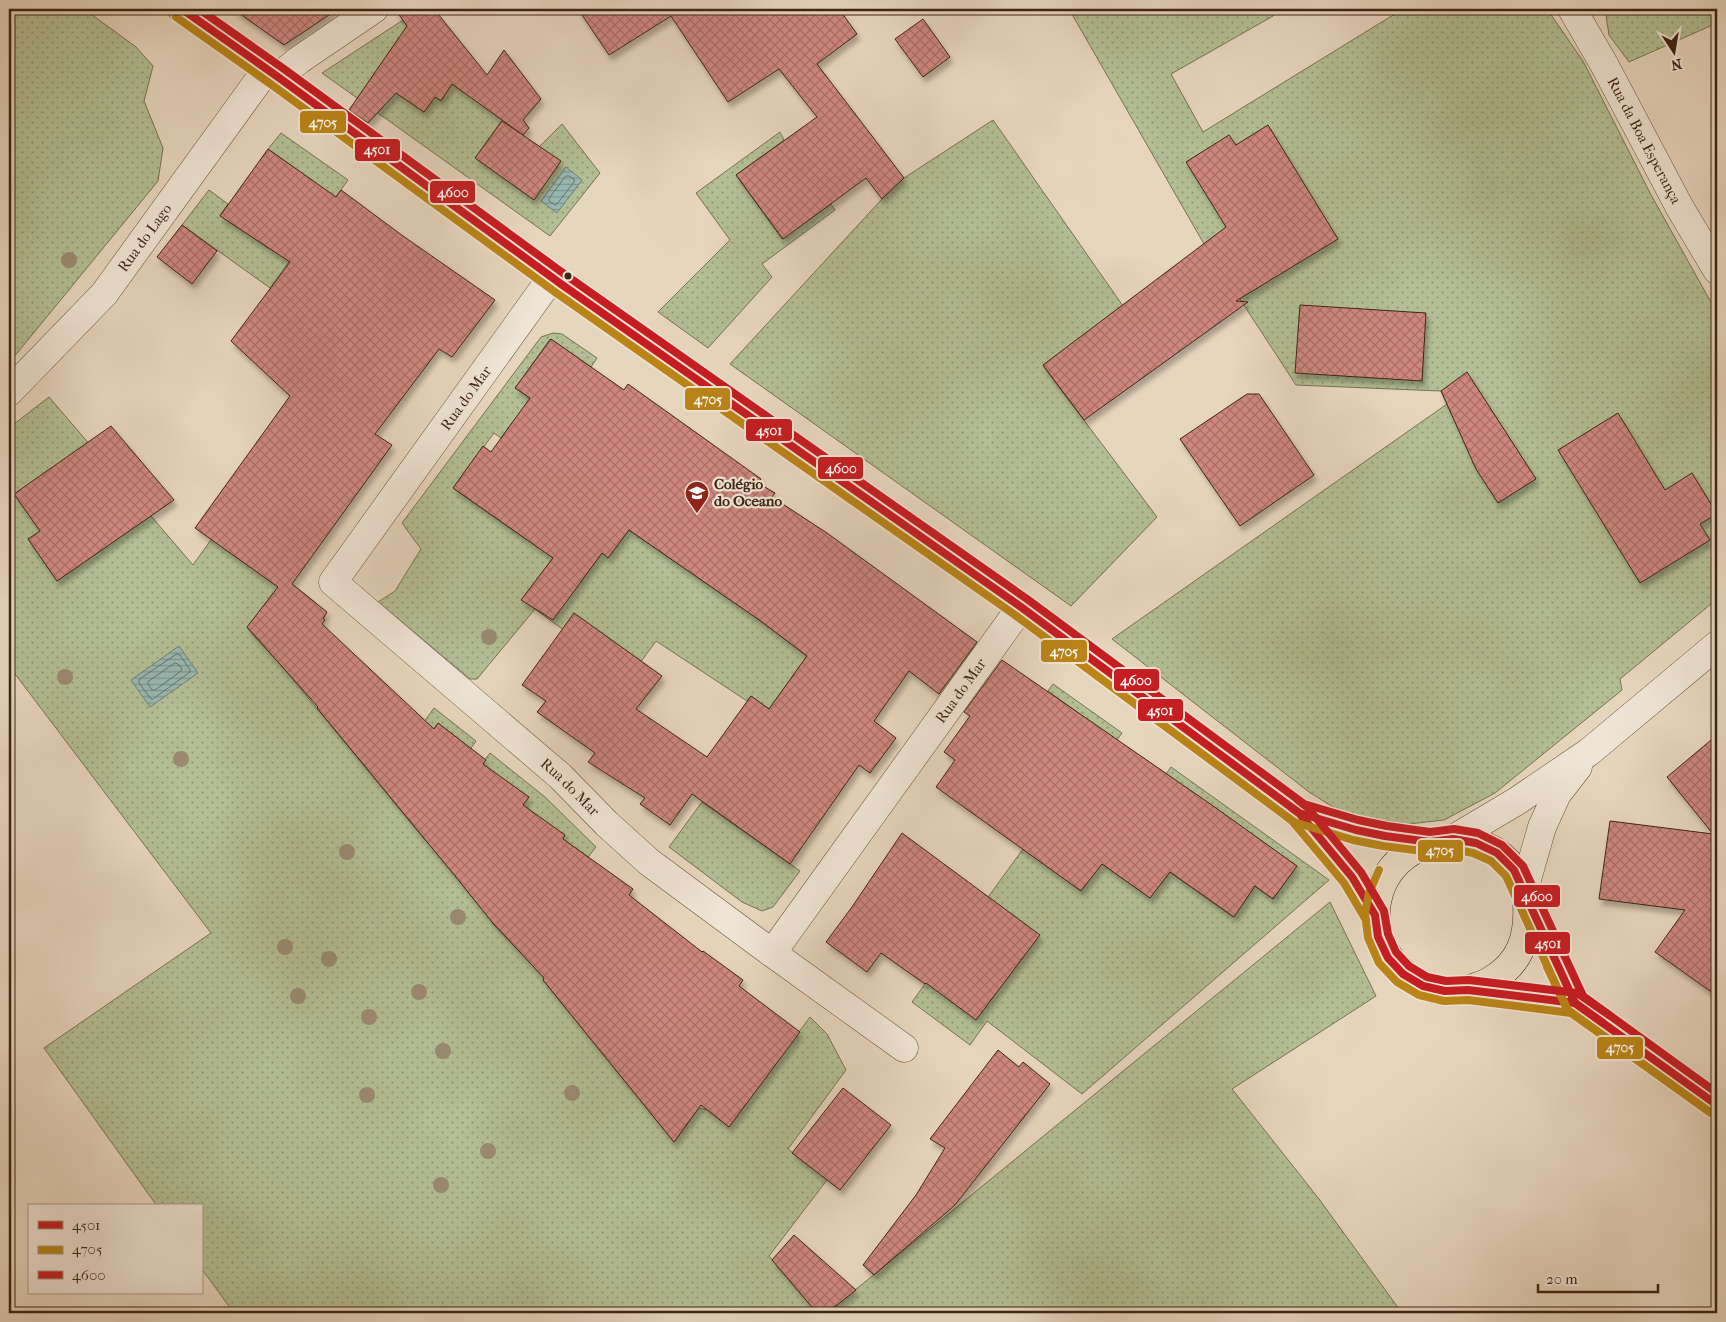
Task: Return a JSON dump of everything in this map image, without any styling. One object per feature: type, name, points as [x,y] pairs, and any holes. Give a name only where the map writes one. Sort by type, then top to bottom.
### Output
[{"type":"main road","points":[[182,9],[273,73],[552,278],[1021,607],[1299,813],[1352,877],[1375,915]]},
{"type":"main road","points":[[1299,813],[1356,830],[1476,843],[1497,853],[1514,870],[1575,1003]]},
{"type":"main road","points":[[1442,840],[1412,850],[1397,862],[1386,878],[1378,896],[1375,915],[1378,937],[1388,958],[1403,974],[1423,986],[1445,991],[1468,990],[1575,1003],[1717,1105]]},
{"type":"main road","points":[[1468,990],[1490,982],[1508,968],[1522,948],[1528,925],[1526,896]]},
{"type":"street","points":[[273,73],[299,60],[374,9]]},
{"type":"street","name":"Rua da Boa Esperança","points":[[1572,9],[1605,66],[1680,208],[1717,270]]},
{"type":"street","name":"Rua do Lago","points":[[9,392],[104,294],[273,73]]},
{"type":"street","name":"Rua do Mar","points":[[552,278],[333,582],[560,776],[607,824],[649,862],[772,953],[1021,607]]},
{"type":"street","points":[[1442,840],[1517,801],[1589,752],[1717,645]]},
{"type":"street","points":[[1526,896],[1542,827],[1558,794],[1589,752]]},
{"type":"street","points":[[772,953],[904,1048]]},
{"type":"green space","points":[[9,9],[84,9],[136,47],[153,66],[144,101],[163,148],[158,181],[9,363]]},
{"type":"green space","points":[[1069,9],[1226,9],[1228,11],[1232,9],[1275,9],[1273,16],[1171,74],[1203,132],[1403,9],[1547,9],[1583,61],[1650,193],[1717,313],[1717,599],[1620,679],[1622,690],[1495,793],[1444,820],[1391,826],[1354,820],[1309,792],[1112,639],[1447,404],[1441,391],[1296,385],[1204,244]]},
{"type":"green space","points":[[1605,9],[1717,9],[1717,23],[1629,62],[1609,35]]},
{"type":"green space","points":[[403,20],[420,43],[398,39],[370,80],[396,93],[424,112],[435,97],[441,101],[452,84],[485,105],[502,120],[475,158],[539,147],[562,124],[600,173],[550,236],[322,73]]},
{"type":"green space","points":[[993,120],[1123,306],[1043,366],[1157,517],[1071,606],[730,364],[882,199],[904,178]]},
{"type":"green space","points":[[780,132],[784,140],[736,175],[782,239],[831,204],[835,210],[762,264],[772,277],[708,348],[658,312],[730,240],[696,193]]},
{"type":"green space","points":[[281,133],[348,180],[270,288],[182,225],[209,190],[228,204],[220,215],[270,249],[316,184],[268,149]]},
{"type":"green space","points":[[553,333],[562,334],[597,358],[591,367],[550,339],[516,387],[536,402],[512,423],[501,438],[494,433],[453,488],[524,538],[558,551],[522,599],[562,571],[580,583],[602,553],[608,557],[629,530],[754,616],[807,656],[769,709],[751,696],[747,701],[656,641],[629,678],[535,609],[477,679],[470,679],[378,602],[395,591],[421,549],[402,523],[541,337]]},
{"type":"green space","points":[[49,397],[193,565],[240,499],[292,584],[316,603],[305,618],[273,593],[247,628],[287,672],[426,841],[490,753],[545,797],[596,847],[588,857],[563,839],[544,821],[558,960],[543,980],[674,1142],[699,1108],[708,1110],[729,1127],[810,1017],[827,1034],[846,1070],[788,1149],[827,1180],[769,1256],[817,1313],[234,1313],[202,1269],[202,1204],[156,1204],[44,1048],[211,933],[9,666],[9,428]],"holes":[[[477,858],[473,897],[460,882]],[[496,917],[527,940],[520,952],[492,923]]]},
{"type":"green space","points":[[1053,684],[1122,733],[1072,801],[1100,729],[1048,691]]},
{"type":"green space","points":[[434,708],[476,741],[467,754],[460,740],[438,723],[407,765],[398,758]]},
{"type":"green space","points":[[1171,767],[1329,880],[1082,1094],[987,1021],[970,1045],[912,1002],[1023,849],[1102,864],[1150,897],[1170,872],[1233,917],[1255,886],[1273,899],[1296,866],[1166,774]]},
{"type":"green space","points":[[702,802],[800,871],[773,907],[762,911],[742,902],[669,847]]},
{"type":"green space","points":[[1330,902],[1376,996],[1232,1089],[1319,1199],[1402,1313],[827,1313]]},
{"type":"water","points":[[566,167],[582,180],[557,213],[541,201]]},
{"type":"water","points":[[179,646],[198,673],[150,707],[131,680]]},
{"type":"building","points":[[233,9],[338,9],[284,45]]},
{"type":"building","points":[[395,9],[434,9],[487,75],[504,50],[541,99],[523,120],[529,128],[523,135],[452,84],[441,101],[435,97],[424,112],[396,93],[368,123],[349,110],[407,26]]},
{"type":"building","points":[[578,9],[839,9],[857,34],[817,64],[904,178],[882,199],[866,178],[783,239],[736,175],[817,117],[779,69],[728,102],[671,16],[609,55]]},
{"type":"building","points":[[923,19],[950,57],[923,77],[895,39]]},
{"type":"building","points":[[502,121],[561,161],[534,200],[475,158]]},
{"type":"building","points":[[1268,125],[1338,239],[1236,301],[1248,302],[1084,420],[1043,365],[1226,227],[1186,162],[1229,135],[1236,145]]},
{"type":"building","points":[[268,149],[336,197],[341,190],[495,300],[452,357],[439,349],[375,434],[392,445],[292,584],[327,612],[322,624],[434,729],[438,723],[486,760],[483,764],[529,797],[523,805],[565,835],[563,839],[633,889],[629,895],[702,952],[743,980],[739,986],[800,1032],[729,1127],[701,1105],[674,1142],[543,980],[544,978],[492,922],[318,707],[247,627],[278,587],[195,528],[290,396],[231,341],[290,262],[220,216]]},
{"type":"building","points":[[182,225],[217,251],[192,284],[157,257]]},
{"type":"building","points":[[1300,305],[1426,313],[1422,381],[1295,373]]},
{"type":"building","points":[[551,339],[624,390],[628,384],[761,479],[758,483],[775,493],[772,497],[827,533],[977,642],[939,694],[909,671],[874,721],[896,738],[870,773],[859,765],[790,864],[692,794],[670,825],[640,804],[645,798],[588,762],[595,753],[537,712],[546,701],[522,685],[574,613],[662,676],[636,709],[707,757],[751,696],[769,709],[807,656],[762,622],[629,530],[608,558],[602,553],[553,620],[521,600],[553,558],[453,488],[483,446],[491,452],[530,398],[515,388]]},
{"type":"building","points":[[1467,372],[1536,479],[1498,503],[1476,469],[1441,391]]},
{"type":"building","points":[[1247,394],[1259,394],[1314,475],[1240,526],[1180,439]]},
{"type":"building","points":[[1618,413],[1665,490],[1692,473],[1717,514],[1700,524],[1710,540],[1640,583],[1558,450]]},
{"type":"building","points":[[111,426],[174,500],[57,581],[28,539],[40,531],[14,494]]},
{"type":"building","points":[[1002,660],[1297,866],[1273,899],[1255,886],[1234,917],[1170,872],[1150,898],[1102,864],[1081,891],[936,787],[955,760],[944,752],[970,716],[964,712]]},
{"type":"building","points":[[1717,735],[1717,996],[1655,952],[1685,910],[1599,899],[1610,821],[1713,834],[1667,777]]},
{"type":"building","points":[[902,833],[1040,935],[976,1020],[881,953],[867,972],[826,942]]},
{"type":"building","points":[[998,1050],[1019,1067],[1023,1062],[1050,1084],[955,1205],[874,1275],[863,1265],[916,1195],[945,1148],[930,1139]]},
{"type":"building","points":[[843,1088],[891,1125],[840,1190],[792,1153]]},
{"type":"building","points":[[794,1235],[856,1290],[827,1313],[817,1313],[772,1260]]},
{"type":"transit line","name":"4501","points":[[182,9],[561,284],[1021,607],[1299,813],[1356,830],[1385,836],[1430,842],[1453,839],[1476,843],[1497,853],[1514,870],[1575,1003],[1717,1105]]},
{"type":"transit line","name":"4600","points":[[199,9],[567,276],[1027,599],[1304,804],[1358,820],[1387,826],[1430,832],[1454,829],[1478,833],[1502,845],[1523,866],[1583,996],[1717,1093]]},
{"type":"transit line","name":"4705","points":[[176,17],[555,292],[1015,615],[1294,822],[1353,840],[1383,846],[1430,852],[1453,849],[1473,853],[1491,861],[1506,876],[1566,1007]]},
{"type":"transit line","name":"4600","points":[[1298,800],[1307,807],[1361,872],[1384,911],[1388,934],[1396,952],[1409,966],[1427,977],[1446,981],[1469,980],[1577,993],[1609,1015]]},
{"type":"transit line","name":"4501","points":[[1292,808],[1299,813],[1352,877],[1375,915],[1378,937],[1388,958],[1403,974],[1423,986],[1445,991],[1468,990],[1575,1003],[1603,1023]]},
{"type":"transit line","name":"4705","points":[[1287,817],[1344,883],[1366,920]]},
{"type":"transit line","name":"4705","points":[[1379,870],[1369,893],[1365,913],[1368,938],[1379,963],[1397,982],[1419,995],[1444,1001],[1468,1000],[1571,1013],[1711,1113]]},
{"type":"transit line","name":"4705","points":[[1547,967],[1568,1010],[1711,1113]]},
{"type":"place","name":"Colégio do Oceano","points":[[697,514]]}]
